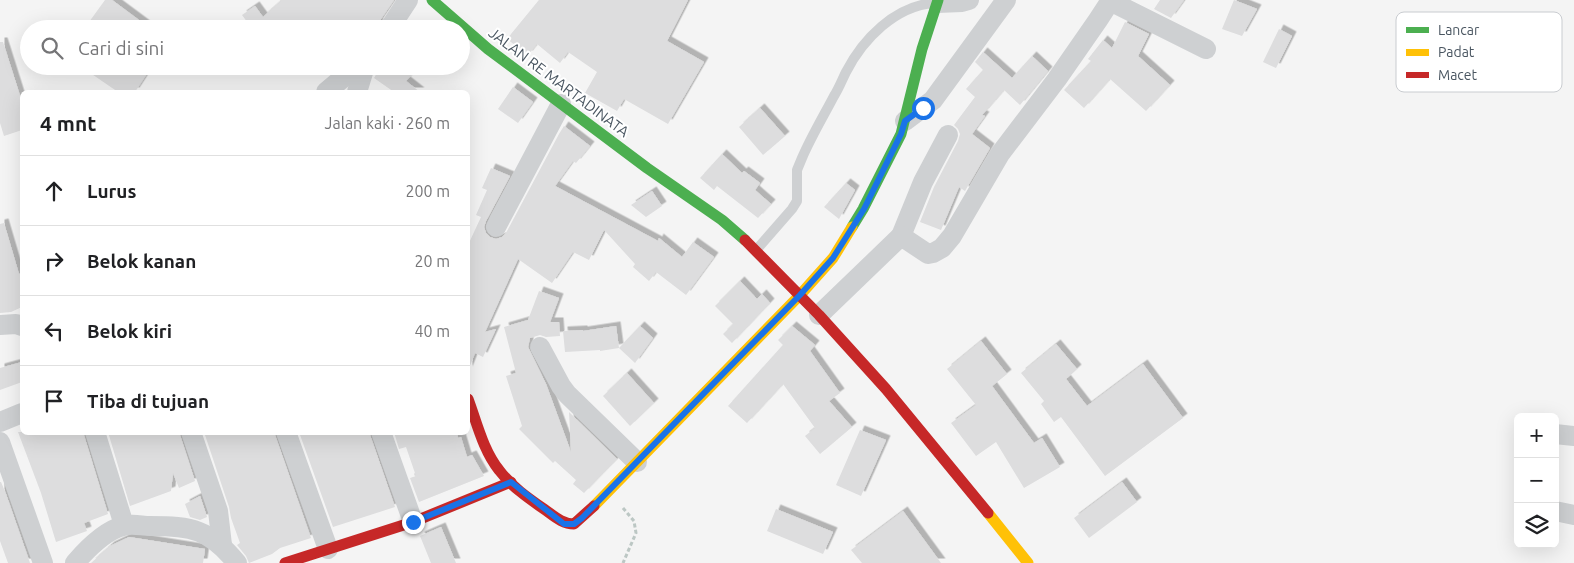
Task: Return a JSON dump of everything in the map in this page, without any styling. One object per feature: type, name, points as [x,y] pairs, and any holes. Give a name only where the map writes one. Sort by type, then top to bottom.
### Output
[{"type":"main road","name":"JALAN RE MARTADINATA","points":[[433,0],[455,20]]},
{"type":"main road","points":[[470,405],[481,436],[491,456],[511,482],[564,524],[574,524],[582,518],[800,295],[833,258],[864,209],[901,134],[922,48],[937,2]]},
{"type":"main road","name":"JALAN RE MARTADINATA","points":[[470,33],[488,49],[647,168],[722,220],[756,250],[886,389],[1028,563]]},
{"type":"main road","points":[[285,563],[413,522],[511,482]]},
{"type":"street","points":[[395,20],[408,0]]},
{"type":"street","points":[[937,2],[962,2],[969,0]]},
{"type":"street","points":[[905,121],[933,100],[1006,0]]},
{"type":"street","points":[[901,236],[928,254],[942,248],[952,236],[1000,154],[1062,72],[1110,0],[1206,49]]},
{"type":"street","points":[[328,90],[344,75]]},
{"type":"street","points":[[358,90],[362,75]]},
{"type":"street","points":[[496,227],[561,104]]},
{"type":"street","points":[[819,316],[901,236],[923,182],[948,135]]},
{"type":"street","points":[[0,325],[20,325]]},
{"type":"street","points":[[540,347],[561,386],[574,402],[637,462]]},
{"type":"street","points":[[0,422],[20,414]]},
{"type":"street","points":[[1559,434],[1574,436]]},
{"type":"street","points":[[96,435],[124,525]]},
{"type":"street","points":[[192,435],[218,512],[222,545]]},
{"type":"street","points":[[287,435],[328,549]]},
{"type":"street","points":[[382,435],[413,522]]},
{"type":"street","points":[[0,442],[43,563]]},
{"type":"street","points":[[1559,512],[1574,515]]},
{"type":"street","points":[[75,563],[107,533],[124,525],[172,526],[195,529],[222,545],[237,563]]},
{"type":"lane","points":[[756,250],[797,201],[797,170],[846,70],[859,52],[873,34],[898,15],[925,4],[937,2]]},
{"type":"path","points":[[608,491],[634,521],[636,533],[623,563]]},
{"type":"building","points":[[105,0],[112,0],[139,20],[91,20]]},
{"type":"building","points":[[282,0],[394,0],[380,20],[246,20],[242,15],[255,6],[263,17]]},
{"type":"building","points":[[539,0],[688,0],[667,41],[704,62],[668,124],[624,99],[617,111],[585,93],[597,72],[568,52],[560,63],[537,44],[528,55],[507,39]]},
{"type":"building","points":[[1160,0],[1184,0],[1171,18],[1154,9]]},
{"type":"building","points":[[1234,0],[1257,9],[1242,36],[1222,29]]},
{"type":"building","points":[[1125,22],[1149,34],[1138,56],[1170,85],[1146,111],[1110,79],[1084,108],[1064,90],[1091,61],[1088,59],[1103,40],[1112,48]]},
{"type":"building","points":[[1279,29],[1292,36],[1276,68],[1263,62]]},
{"type":"building","points":[[0,42],[3,42],[20,96],[20,131],[4,136],[0,123]]},
{"type":"building","points":[[983,52],[1012,78],[1032,56],[1048,71],[1020,105],[1004,90],[982,115],[985,116],[972,134],[990,148],[965,191],[959,187],[941,230],[920,222],[934,187],[958,141],[960,134],[954,125],[975,97],[966,89],[983,70],[975,62]]},
{"type":"building","points":[[93,75],[146,75],[136,90],[115,90]]},
{"type":"building","points":[[376,75],[412,75],[406,81],[417,90],[391,90],[374,78]]},
{"type":"building","points":[[513,87],[533,102],[518,123],[498,109]]},
{"type":"building","points":[[760,108],[785,136],[763,155],[739,127]]},
{"type":"building","points":[[564,126],[590,146],[576,163],[573,161],[555,186],[658,241],[659,238],[682,257],[693,242],[714,257],[686,295],[656,272],[649,281],[633,267],[635,264],[604,230],[589,260],[573,252],[552,283],[518,259],[485,332],[496,329],[483,357],[475,353],[470,366],[470,241],[481,217],[476,215],[487,190],[482,188],[491,168],[510,176],[484,227],[490,237],[496,239],[502,237],[506,233]]},
{"type":"building","points":[[722,154],[742,173],[744,171],[760,183],[755,190],[771,204],[758,218],[717,186],[714,190],[700,178]]},
{"type":"building","points":[[846,183],[855,190],[839,219],[824,207]]},
{"type":"building","points":[[652,191],[662,206],[646,217],[631,205]]},
{"type":"building","points":[[4,223],[20,274],[20,308],[11,312],[0,313],[0,224]]},
{"type":"building","points":[[740,281],[757,299],[762,294],[770,303],[732,343],[723,334],[733,324],[715,306]]},
{"type":"building","points":[[539,291],[559,298],[550,322],[559,322],[560,336],[546,337],[540,335],[530,338],[528,347],[546,384],[571,452],[569,412],[617,459],[584,493],[573,484],[576,480],[555,461],[553,463],[519,429],[522,426],[506,376],[516,373],[504,327],[528,320]]},
{"type":"building","points":[[616,326],[619,348],[600,351],[565,352],[563,331],[583,331]]},
{"type":"building","points":[[640,326],[653,338],[635,363],[619,348]]},
{"type":"building","points":[[792,326],[815,345],[810,351],[840,393],[829,401],[852,427],[820,454],[805,436],[815,428],[783,384],[747,423],[728,406],[783,345],[778,340]]},
{"type":"building","points":[[981,341],[1007,374],[992,386],[1034,443],[1042,438],[1060,467],[1024,488],[996,442],[976,456],[951,423],[976,405],[947,369]]},
{"type":"building","points":[[1056,344],[1077,369],[1066,379],[1087,406],[1143,364],[1183,418],[1105,476],[1061,417],[1054,422],[1041,404],[1044,401],[1021,373]]},
{"type":"building","points":[[20,363],[20,383],[0,390],[0,368]]},
{"type":"building","points":[[627,373],[654,403],[630,426],[603,396]]},
{"type":"building","points":[[860,430],[886,440],[861,496],[836,485]]},
{"type":"building","points":[[18,432],[20,432],[20,435],[84,435],[108,514],[84,523],[87,531],[56,542],[41,493]]},
{"type":"building","points":[[109,435],[180,435],[195,481],[179,488],[173,473],[171,491],[130,506]]},
{"type":"building","points":[[205,435],[275,435],[311,538],[280,548],[272,554],[249,563],[237,545],[240,543]]},
{"type":"building","points":[[300,435],[370,435],[395,507],[333,527]]},
{"type":"building","points":[[395,435],[458,435],[458,438],[461,437],[467,457],[472,455],[484,476],[419,502],[410,478],[416,476],[406,447],[399,449]]},
{"type":"building","points":[[0,482],[30,563],[8,563],[0,541]]},
{"type":"building","points":[[1122,482],[1137,502],[1089,538],[1074,518]]},
{"type":"building","points":[[200,496],[207,517],[200,520],[190,517],[185,504]]},
{"type":"building","points":[[776,509],[833,532],[823,554],[767,531]]},
{"type":"building","points":[[903,511],[941,563],[862,563],[851,550]]},
{"type":"building","points":[[441,527],[456,563],[431,563],[420,536]]},
{"type":"building","points":[[129,537],[205,549],[203,563],[91,563],[110,546]]},
{"type":"traffic: fast","points":[[432,0],[455,20]]},
{"type":"traffic: fast","points":[[852,227],[901,134],[922,49],[938,0]]},
{"type":"traffic: fast","points":[[470,33],[488,49],[647,168],[722,220],[745,240]]},
{"type":"traffic: slow","points":[[594,506],[800,295],[833,258],[852,227]]},
{"type":"traffic: slow","points":[[988,513],[1028,563]]},
{"type":"traffic: jam","points":[[745,240],[819,315],[886,389],[988,513]]},
{"type":"traffic: jam","points":[[470,405],[493,462],[504,476],[532,501],[558,519],[570,524],[574,524],[594,506]]},
{"type":"traffic: jam","points":[[285,563],[413,522],[511,482]]},
{"type":"route","points":[[413,522],[511,482],[564,524],[574,524],[582,518],[821,273],[833,258],[864,209],[901,134],[905,121],[923,108]]}]
